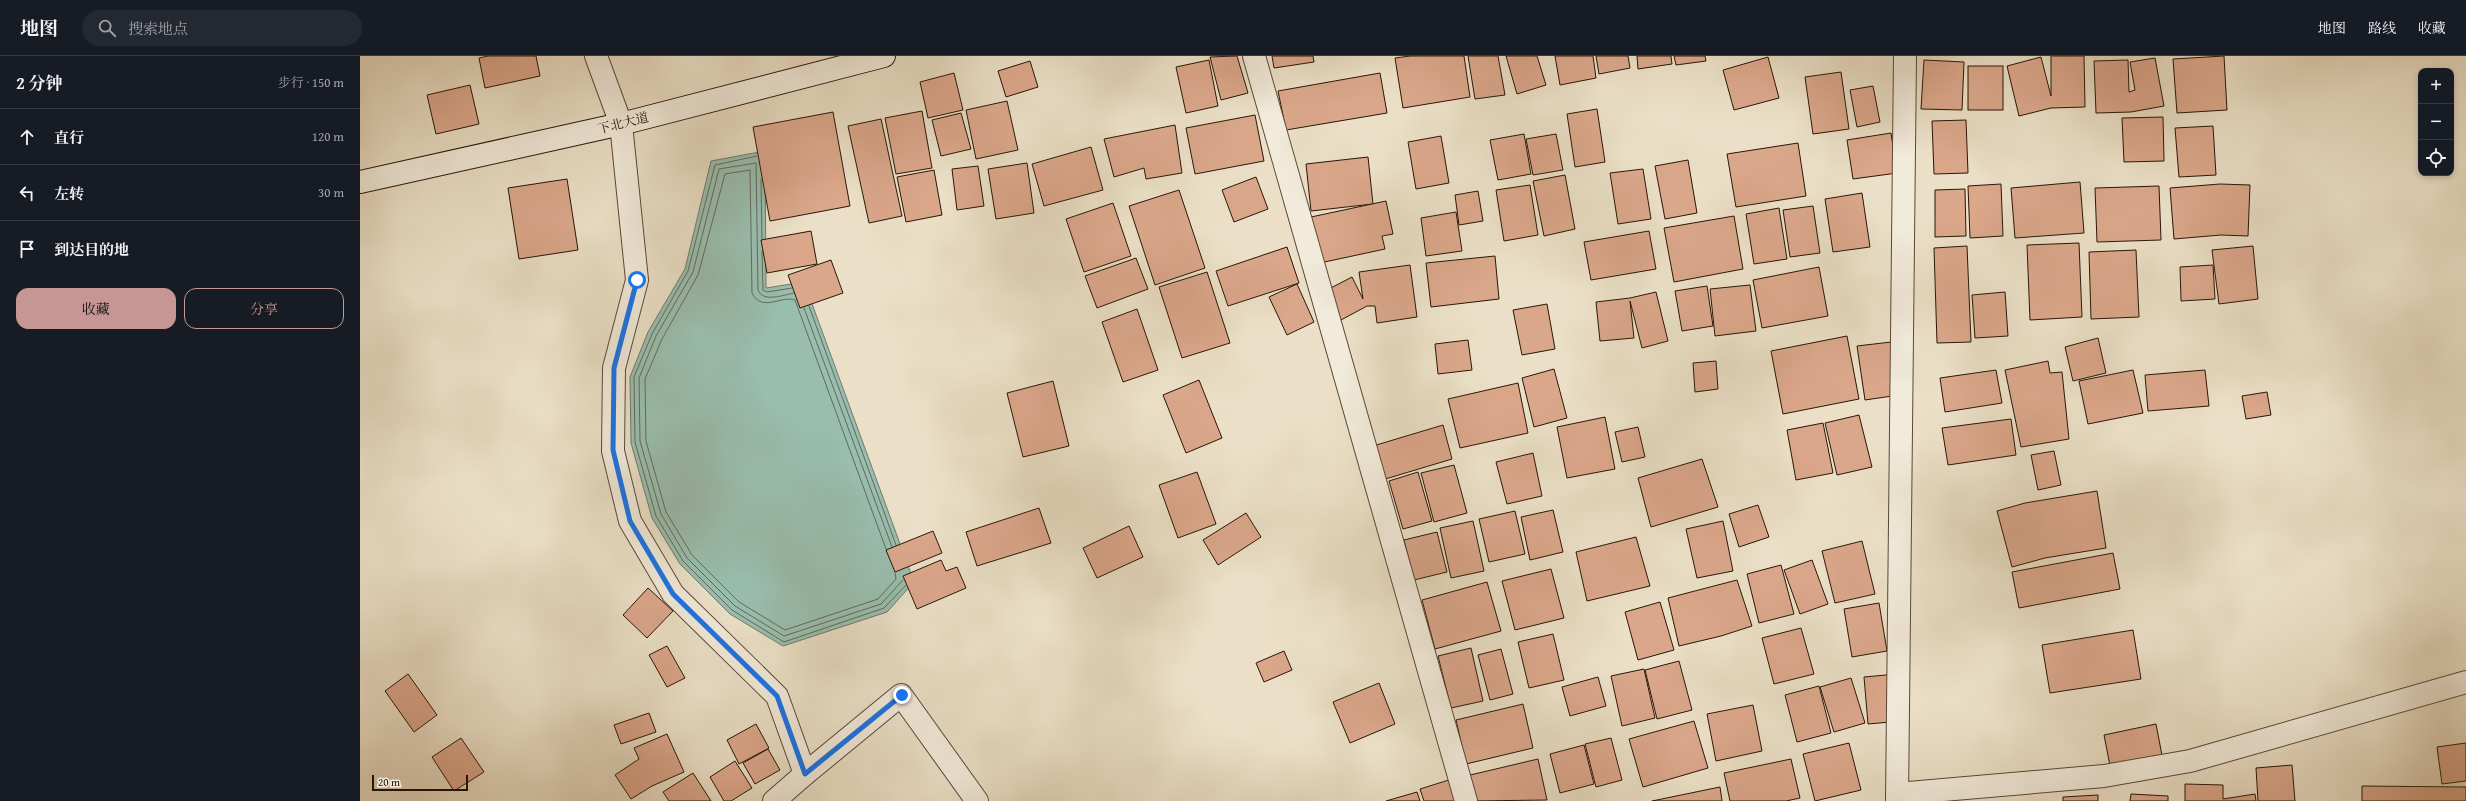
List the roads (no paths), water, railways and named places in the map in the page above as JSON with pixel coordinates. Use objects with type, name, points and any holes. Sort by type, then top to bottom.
[{"type":"street","points":[[596,56],[620,124],[637,280],[614,368],[613,450],[630,521],[673,594],[777,696],[805,774]]},
{"type":"street","name":"下北大道","points":[[360,182],[620,124],[884,56]]},
{"type":"street","points":[[1254,56],[1466,801]]},
{"type":"street","points":[[1905,56],[1897,797],[2104,776],[2190,761],[2466,682]]},
{"type":"street","points":[[774,801],[902,695],[977,801]]},
{"type":"water","points":[[765,151],[766,288],[804,282],[914,582],[887,612],[783,646],[730,614],[680,564],[652,518],[631,443],[630,377],[648,332],[685,269],[711,161]]}]
